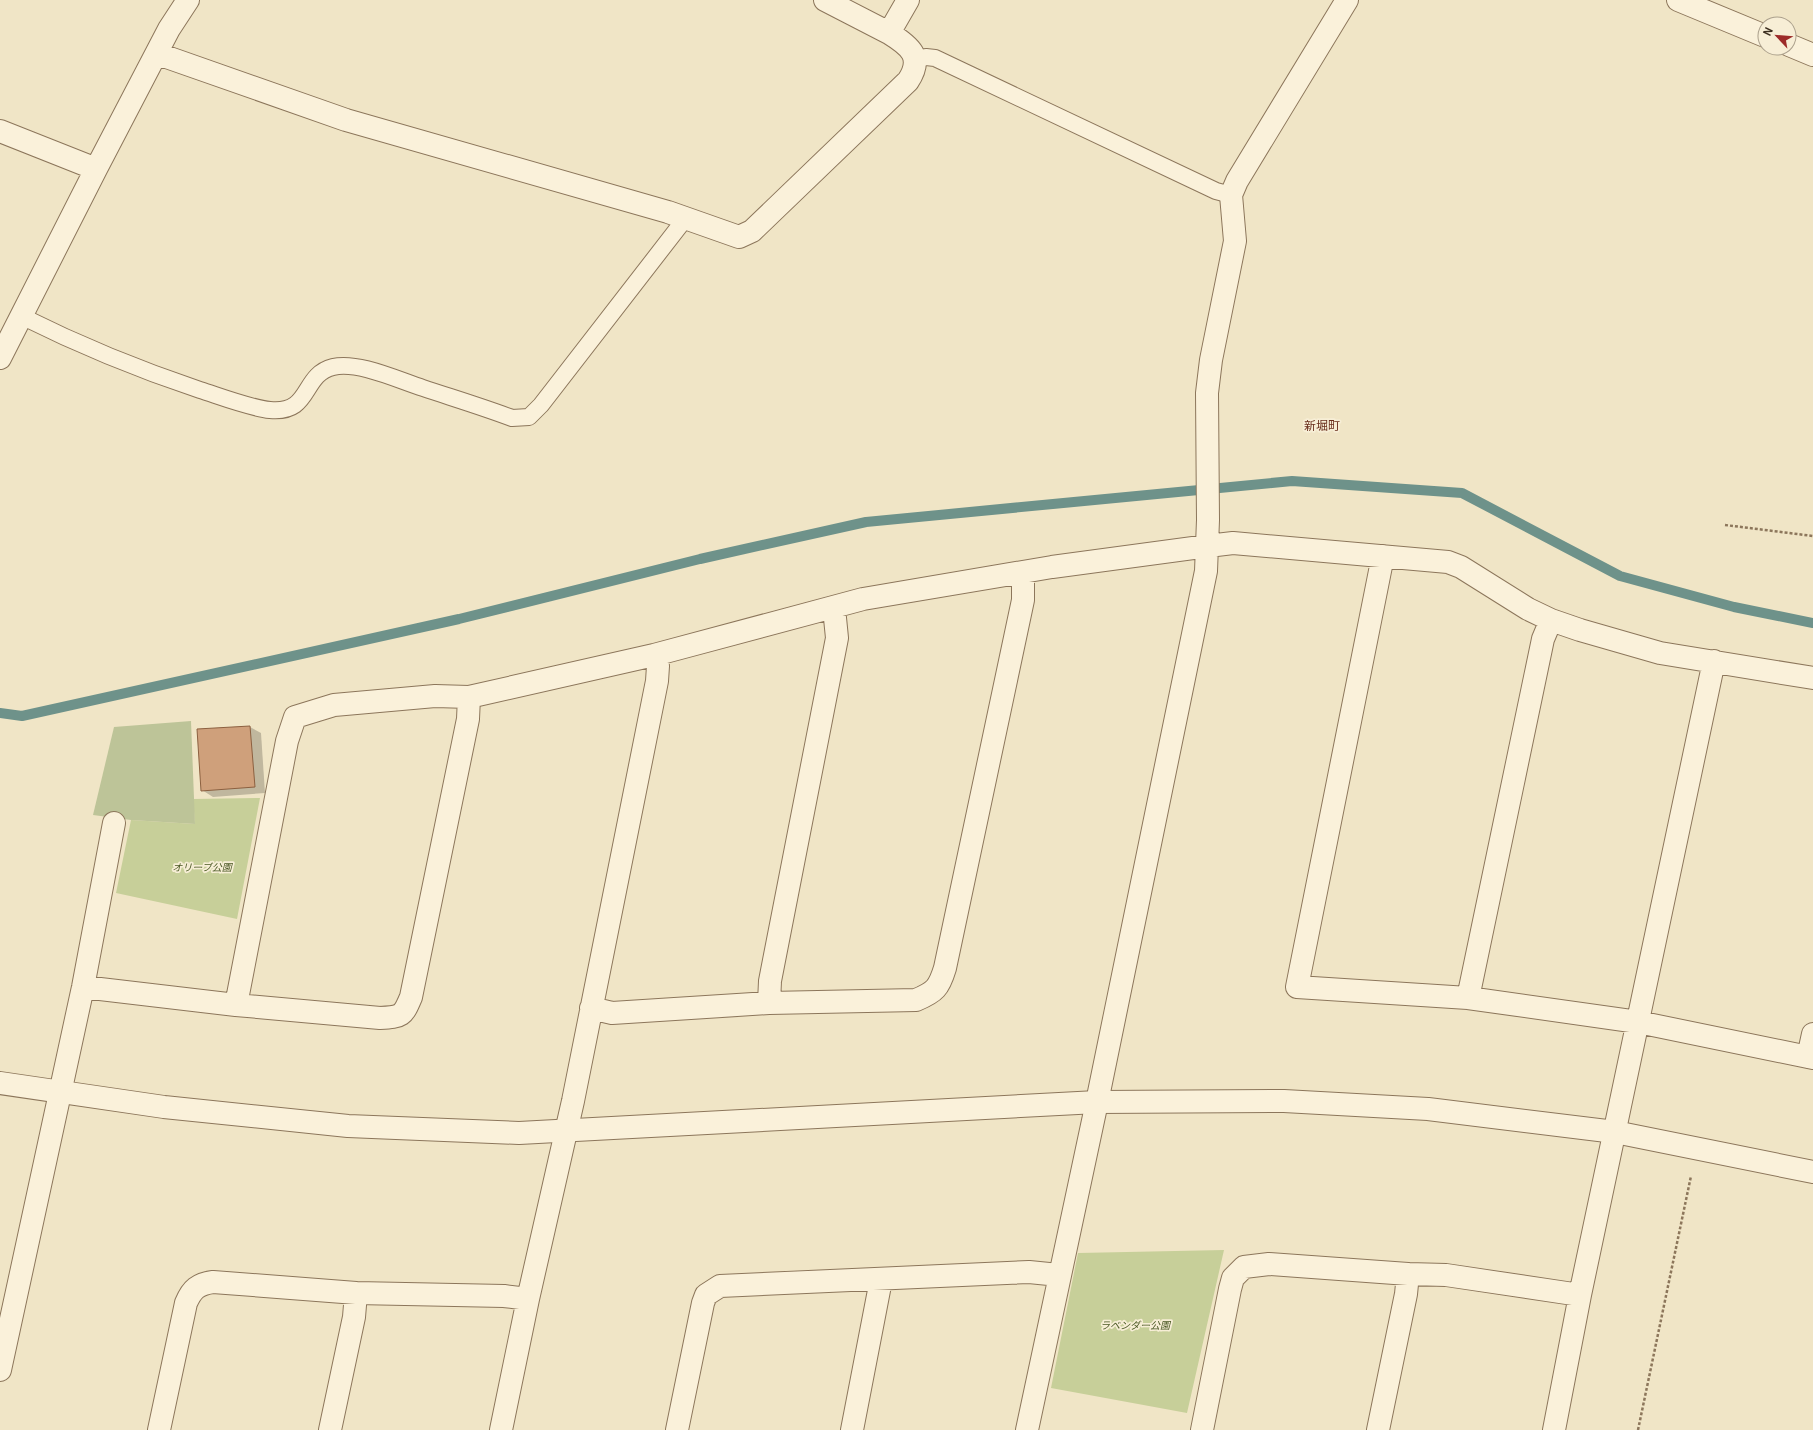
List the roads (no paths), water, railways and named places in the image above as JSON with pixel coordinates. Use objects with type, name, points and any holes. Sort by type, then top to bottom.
[{"type":"street","points":[[0,358],[96,169],[158,54],[169,29],[188,0]]},
{"type":"street","points":[[158,54],[346,120],[668,212],[738,237],[752,231],[908,81],[915,71],[915,60],[904,43],[889,33],[825,0]]},
{"type":"street","points":[[889,33],[908,0]]},
{"type":"street","points":[[1027,1430],[1097,1102],[1206,571],[1208,546],[1207,393],[1211,360],[1236,241],[1231,195],[1236,181],[1347,0]]},
{"type":"street","points":[[1678,0],[1757,33]]},
{"type":"street","points":[[1797,48],[1813,55]]},
{"type":"street","points":[[0,131],[96,169]]},
{"type":"street","points":[[236,1005],[287,741],[295,717],[334,705],[435,696],[469,697],[654,655],[863,599],[1023,572],[1233,543],[1448,562],[1551,620],[1660,653],[1813,678]]},
{"type":"street","points":[[1383,556],[1297,987],[1468,998],[1638,1022],[1810,1058],[1813,1034]]},
{"type":"street","points":[[591,1008],[612,1013],[769,1003],[916,1000],[932,993],[941,982],[1023,600],[1023,572]]},
{"type":"street","points":[[769,1003],[770,981],[837,638],[834,608]]},
{"type":"street","points":[[1468,998],[1543,639],[1551,620]]},
{"type":"street","points":[[501,1430],[528,1299],[566,1131],[657,681],[658,666],[654,655]]},
{"type":"street","points":[[1554,1430],[1580,1295],[1616,1132],[1714,661]]},
{"type":"street","points":[[83,987],[236,1005],[380,1018],[397,1018],[405,1011],[410,997],[468,719],[469,697]]},
{"type":"street","points":[[0,1370],[83,987],[114,823]]},
{"type":"street","points":[[0,1083],[60,1093],[164,1107],[348,1126],[519,1133],[1097,1102],[1284,1101],[1428,1109],[1616,1132],[1813,1172]]},
{"type":"street","points":[[1202,1430],[1230,1289],[1233,1278],[1244,1267],[1269,1264],[1408,1274],[1446,1275],[1580,1295]]},
{"type":"street","points":[[677,1430],[702,1303],[712,1290],[720,1286],[881,1280],[1028,1272],[1059,1275]]},
{"type":"street","points":[[1378,1430],[1406,1294],[1408,1274]]},
{"type":"street","points":[[852,1430],[881,1280]]},
{"type":"street","points":[[159,1430],[186,1303],[190,1293],[196,1287],[203,1284],[213,1282],[356,1293],[504,1296],[528,1299]]},
{"type":"street","points":[[330,1430],[354,1317],[356,1293]]},
{"type":"lane","points":[[915,60],[926,57],[935,58],[1216,191],[1231,195]]},
{"type":"lane","points":[[21,316],[78,345],[146,372],[225,398],[270,410],[290,409],[301,400],[313,380],[321,371],[343,365],[370,370],[512,418],[529,417],[541,406],[685,219]]},
{"type":"waterway","points":[[0,713],[22,716],[459,619],[700,559],[866,522],[1292,481],[1462,493],[1620,576],[1734,607],[1813,623]]},
{"type":"district","name":"新堀町","points":[[1322,426]]},
{"type":"park label","name":"オリーブ公園","points":[[202,867]]},
{"type":"park label","name":"ラベンダー公園","points":[[1135,1325]]}]
